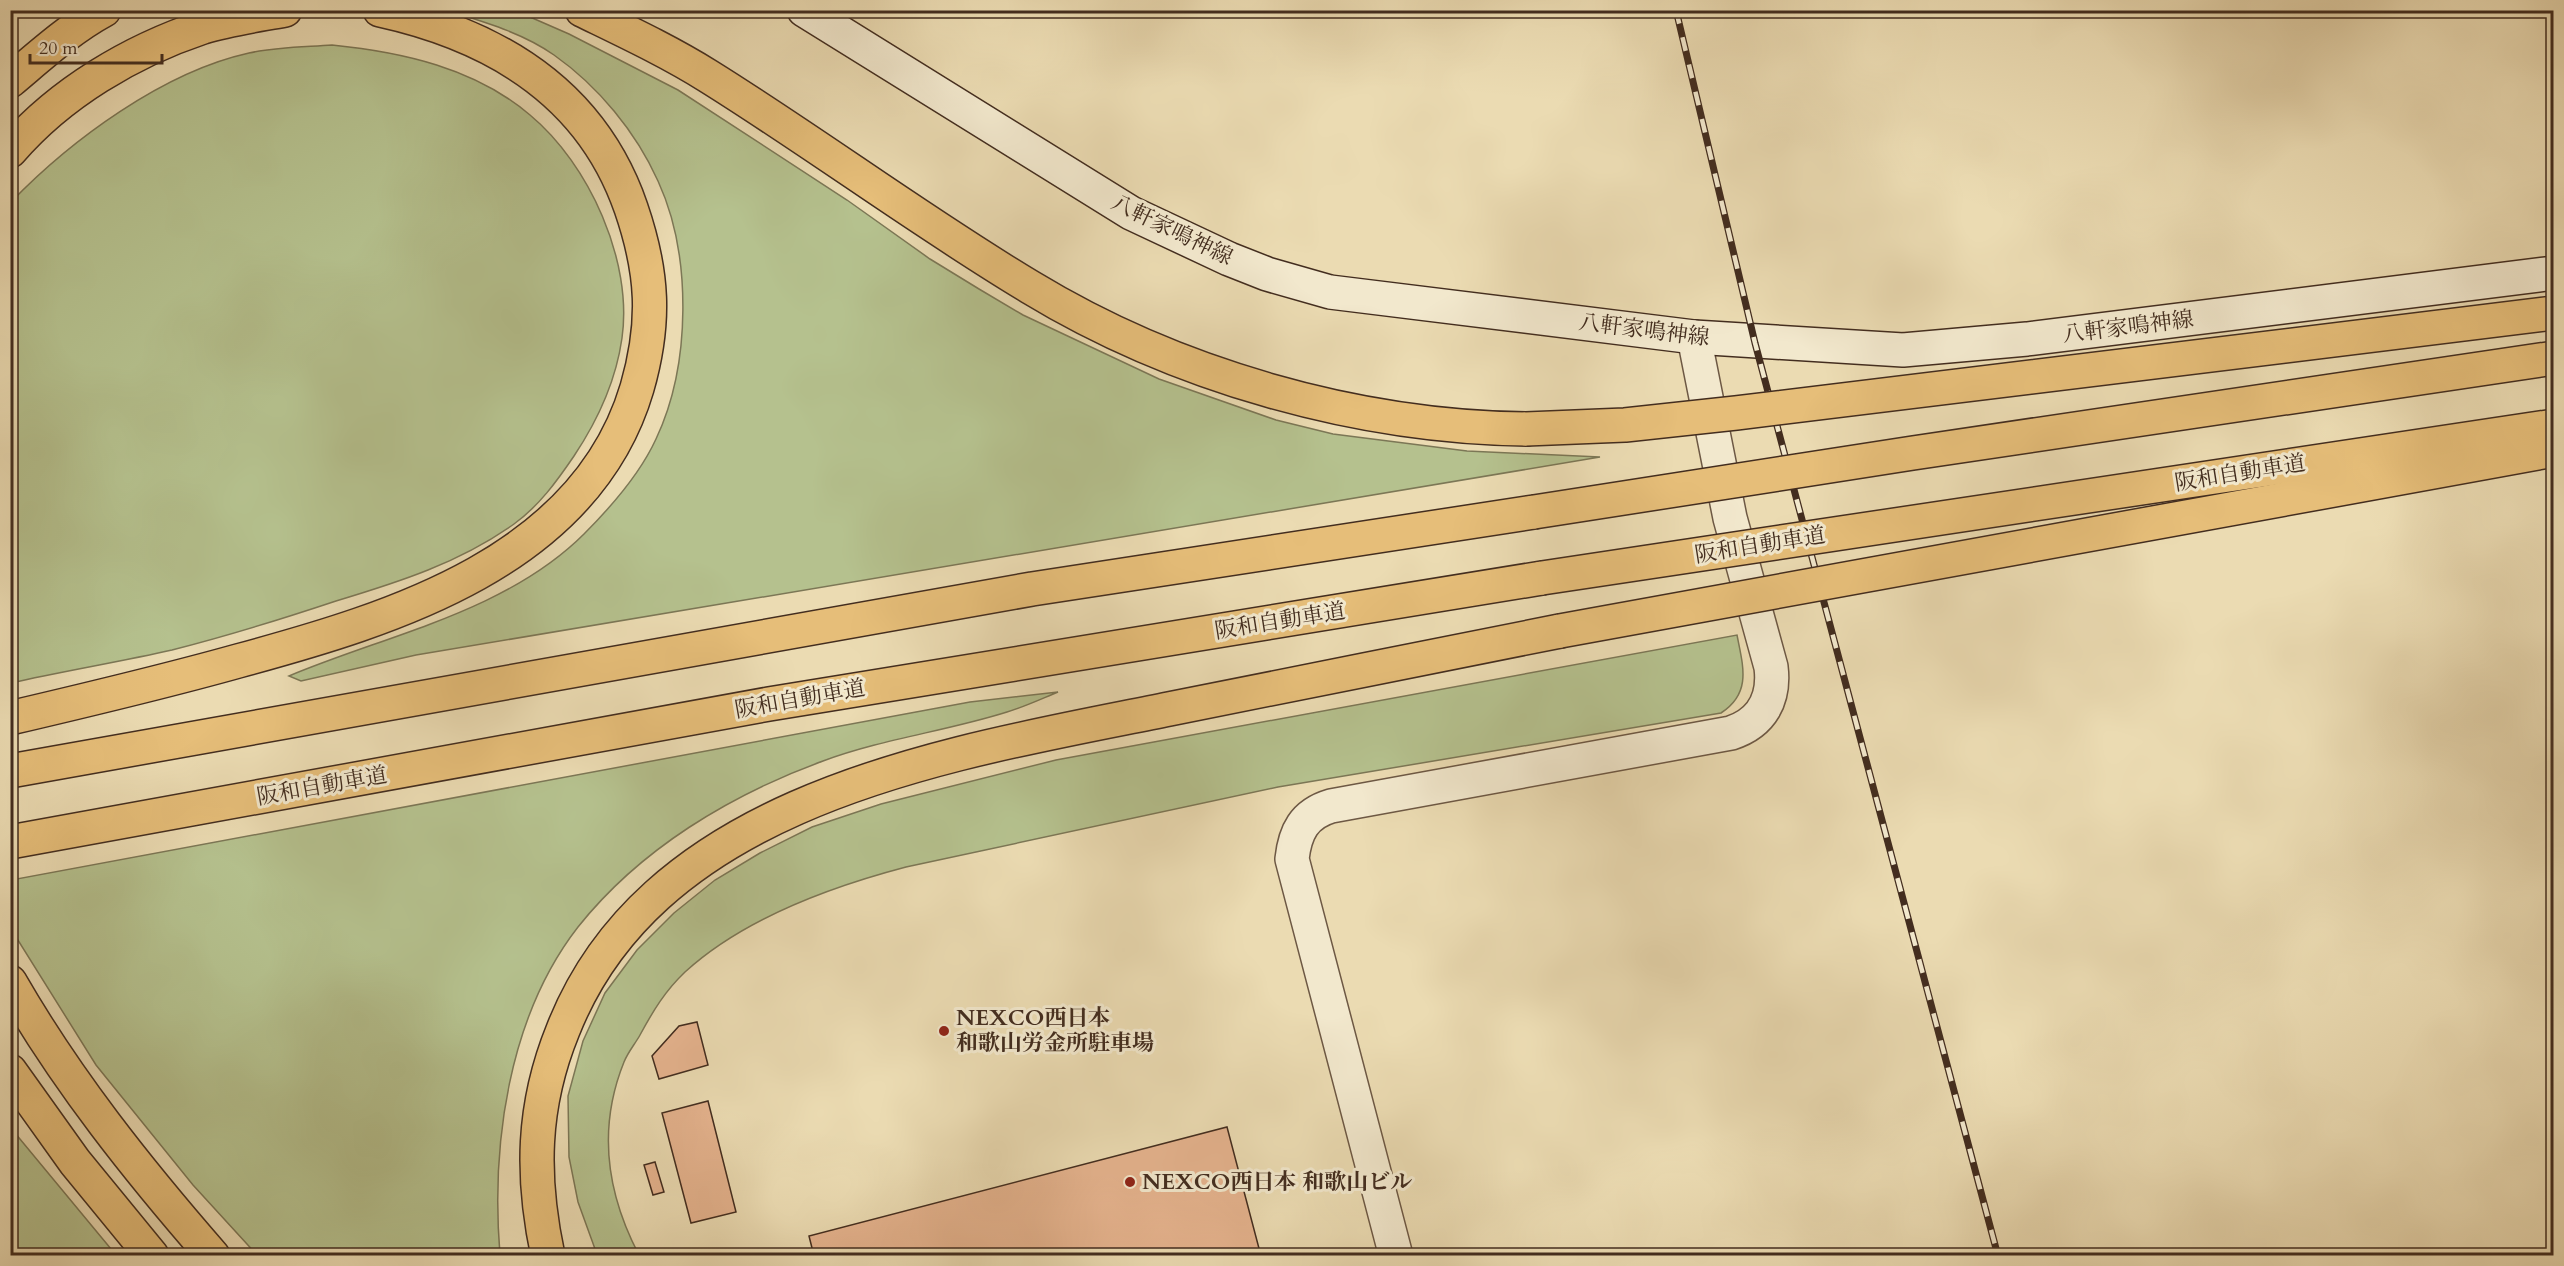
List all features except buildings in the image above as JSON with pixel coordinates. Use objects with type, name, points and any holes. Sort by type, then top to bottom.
[{"type":"highway","points":[[10,81],[55,44],[104,10]]},
{"type":"highway","points":[[10,151],[45,117],[120,62],[205,27],[285,10]]},
{"type":"highway","points":[[15,717],[156,683],[298,645],[369,622],[458,585],[525,543],[566,508],[612,446],[631,408],[644,363],[651,324],[643,251],[620,178],[582,118],[529,71],[501,52],[463,34],[380,10]]},
{"type":"highway","points":[[582,10],[671,54],[709,76],[893,200],[1032,289],[1154,349],[1322,406],[1433,424],[1526,429],[1625,425],[2553,313]]},
{"type":"highway","points":[[23,768],[1032,589],[1936,449],[2553,358]]},
{"type":"highway","name":"阪和自動車道","points":[[10,842],[769,704],[1542,578],[2553,426]]},
{"type":"highway","points":[[548,1256],[536,1175],[538,1121],[544,1085],[556,1047],[588,976],[613,942],[649,903],[682,874],[744,833],[799,808],[889,773],[1062,730],[1560,631],[2553,450]]},
{"type":"highway","points":[[10,982],[62,1065],[105,1126],[213,1256]]},
{"type":"highway","points":[[10,1071],[75,1162],[152,1256]]},
{"type":"highway","points":[[538,1121],[550,1205],[565,1256]]},
{"type":"main road","name":"八軒家鳴神線","points":[[804,10],[1122,208],[1202,248],[1267,274],[1330,292],[1694,337],[1903,350],[2027,339],[2553,273]]},
{"type":"main road","points":[[1396,1256],[1292,859],[1297,831],[1317,810],[1331,806],[1731,733],[1746,728],[1761,716],[1772,691],[1771,667],[1730,518],[1694,337]]},
{"type":"green space","points":[[514,10],[569,34],[678,90],[847,200],[930,259],[979,289],[1023,315],[1159,379],[1276,420],[1333,434],[1467,451],[1600,457],[416,655],[301,681],[289,676],[444,619],[519,583],[553,561],[584,534],[624,490],[642,465],[668,410],[681,344],[682,276],[669,210],[658,181],[639,145],[614,111],[570,67],[529,40],[449,11]]},
{"type":"green space","points":[[332,45],[411,58],[462,74],[486,85],[530,115],[551,135],[571,160],[602,216],[621,278],[624,308],[622,338],[611,385],[598,414],[583,442],[547,493],[514,524],[472,550],[428,570],[383,586],[213,639],[172,650],[11,683],[11,202],[61,155],[120,111],[184,76],[217,62],[249,53],[280,48]]},
{"type":"green space","points":[[1737,635],[1743,668],[1741,688],[1731,705],[1721,713],[1278,787],[906,867],[848,884],[761,920],[708,953],[671,986],[626,1058],[610,1112],[609,1161],[619,1209],[639,1255],[599,1255],[595,1249],[578,1202],[569,1157],[568,1096],[583,1041],[605,993],[637,950],[674,913],[715,880],[760,853],[812,827],[881,804],[1056,760]]},
{"type":"green space","points":[[1058,692],[1007,712],[845,753],[754,790],[721,808],[658,849],[603,899],[578,927],[554,962],[535,1001],[520,1042],[509,1084],[502,1127],[498,1213],[500,1255],[257,1255],[193,1185],[96,1065],[11,929],[11,880],[970,702]]},
{"type":"green space","points":[[10,1127],[116,1255],[11,1255]]},
{"type":"railway","points":[[1676,10],[1755,343],[1998,1256]]},
{"type":"place","name":"NEXCO西日本 和歌山労金所駐車場","points":[[944,1031]]},
{"type":"place","name":"NEXCO西日本 和歌山ビル","points":[[1130,1182]]}]
